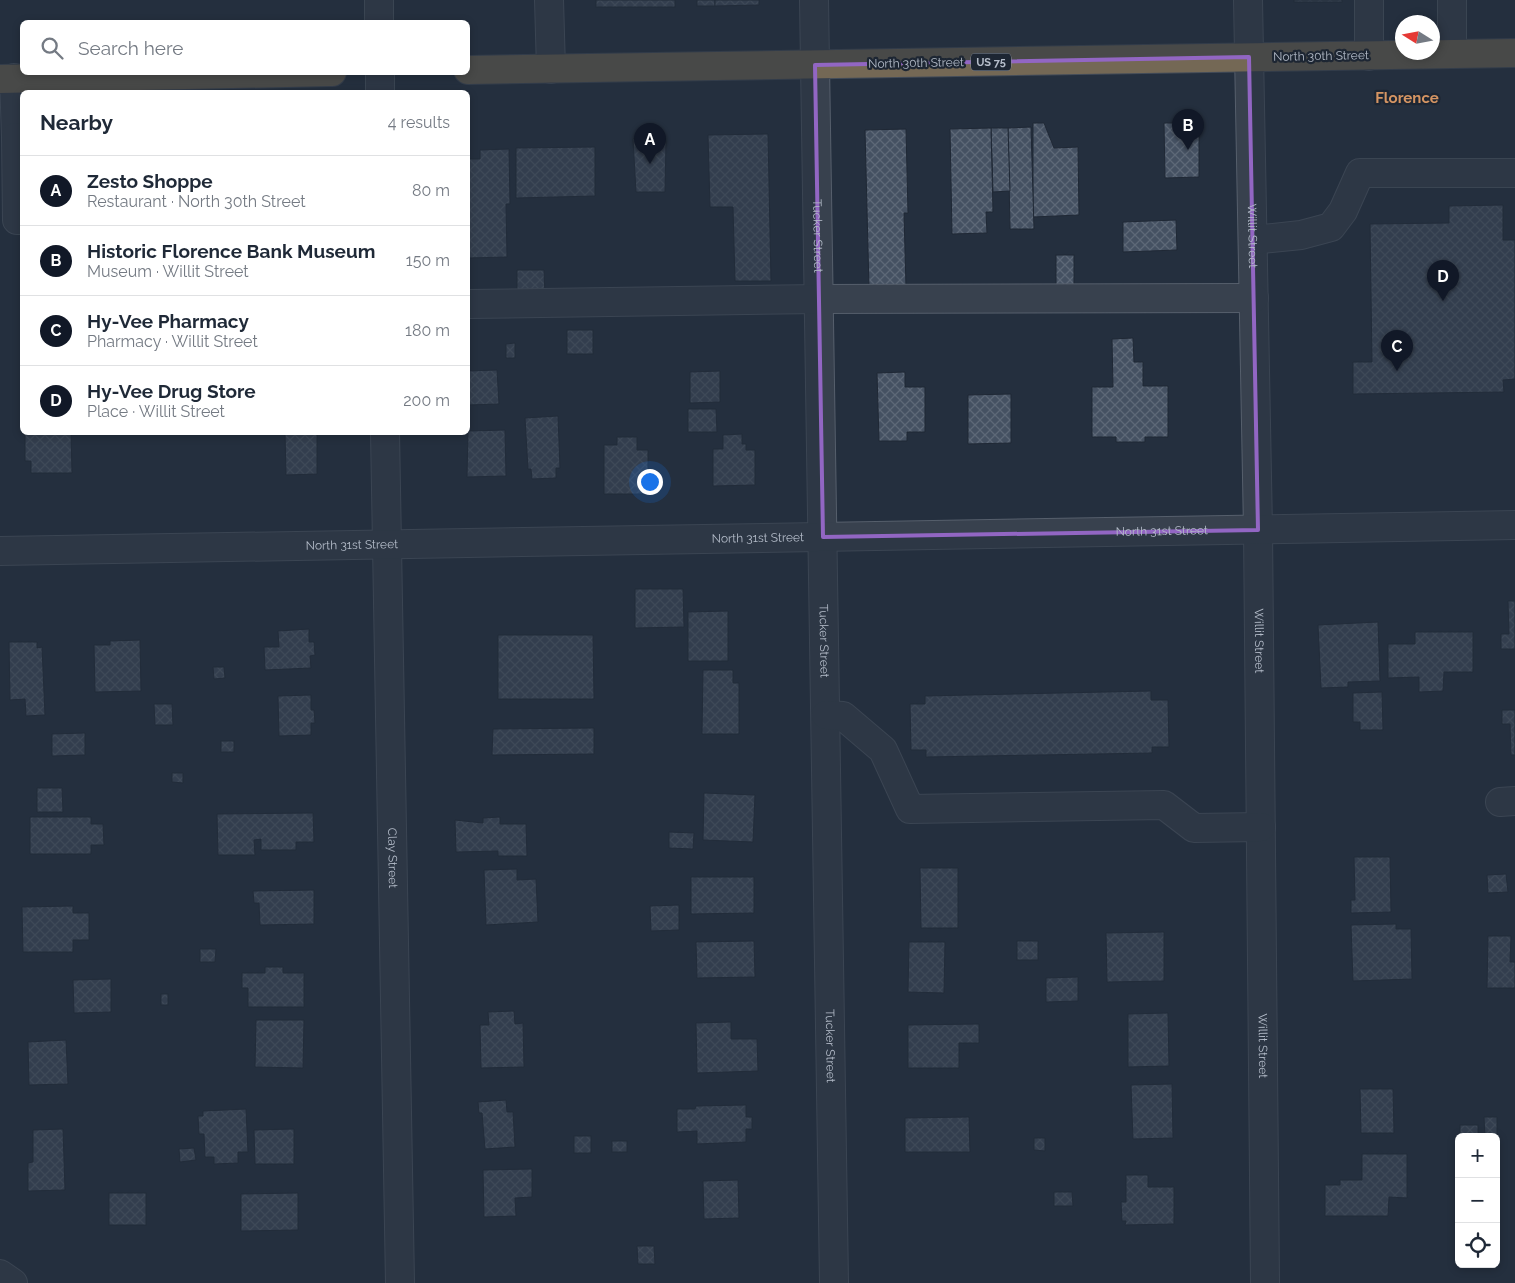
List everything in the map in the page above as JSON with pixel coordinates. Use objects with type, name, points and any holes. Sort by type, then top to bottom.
[{"type":"highway","name":"North 30th Street","points":[[470,70],[1515,54]]},
{"type":"highway","points":[[7,78],[120,84],[279,75]]},
{"type":"street","points":[[378,0],[379,20]]},
{"type":"street","points":[[549,0],[550,69]]},
{"type":"street","name":"Tucker Street","points":[[814,0],[834,1283]]},
{"type":"street","name":"Willit Street","points":[[1248,0],[1258,530],[1265,1283]]},
{"type":"street","points":[[1369,0],[1369,56]]},
{"type":"street","points":[[1452,0],[1452,54]]},
{"type":"street","points":[[380,75],[380,90]]},
{"type":"street","points":[[7,78],[19,137],[13,178],[17,220],[20,220]]},
{"type":"street","points":[[1253,240],[1301,235],[1331,227],[1343,211],[1360,173],[1515,172]]},
{"type":"street","points":[[470,304],[819,299],[1254,298]]},
{"type":"street","name":"Clay Street","points":[[386,435],[400,1283]]},
{"type":"street","name":"North 31st Street","points":[[0,550],[1515,525]]},
{"type":"street","points":[[826,715],[843,716],[883,750],[910,809],[1164,805],[1194,828],[1260,827]]},
{"type":"street","points":[[0,1274],[13,1283]]},
{"type":"highlighted area","points":[[1249,57],[1258,530],[823,537],[815,65]]},
{"type":"building","points":[[596,0],[675,0],[675,7],[596,7]]},
{"type":"building","points":[[697,0],[715,0],[715,6],[697,6]]},
{"type":"building","points":[[715,0],[759,0],[759,5],[715,6]]},
{"type":"building","points":[[1294,0],[1342,0],[1342,2],[1294,2]]},
{"type":"building","points":[[1033,123],[1044,123],[1054,148],[1078,147],[1079,215],[1033,217]]},
{"type":"building","points":[[1164,123],[1199,123],[1199,177],[1165,178]]},
{"type":"building","points":[[1031,127],[1034,229],[1010,229],[1008,128]]},
{"type":"building","points":[[991,128],[1008,128],[1010,191],[993,192]]},
{"type":"building","points":[[991,128],[993,212],[986,212],[987,233],[952,234],[950,129]]},
{"type":"building","points":[[906,129],[908,213],[904,213],[906,287],[869,288],[865,130]]},
{"type":"building","points":[[661,134],[666,141],[665,192],[636,192],[633,139],[638,135]]},
{"type":"building","points":[[768,134],[771,281],[735,281],[733,207],[710,207],[708,135]]},
{"type":"building","points":[[595,147],[595,196],[516,198],[516,148]]},
{"type":"building","points":[[509,149],[510,204],[506,204],[507,257],[470,258],[470,159],[480,159],[480,150]]},
{"type":"building","points":[[1503,205],[1503,240],[1515,240],[1515,379],[1503,380],[1504,392],[1353,394],[1353,362],[1372,362],[1370,224],[1449,223],[1449,206]]},
{"type":"building","points":[[1176,220],[1177,250],[1123,252],[1123,222]]},
{"type":"building","points":[[1056,255],[1074,255],[1074,287],[1056,287]]},
{"type":"building","points":[[517,270],[544,270],[545,296],[517,297]]},
{"type":"building","points":[[567,330],[593,330],[593,354],[567,354]]},
{"type":"building","points":[[1133,338],[1134,362],[1143,362],[1143,386],[1168,386],[1168,437],[1145,437],[1145,442],[1116,442],[1116,437],[1092,437],[1092,387],[1113,387],[1112,339]]},
{"type":"building","points":[[515,343],[515,358],[506,358],[506,344]]},
{"type":"building","points":[[497,370],[499,404],[470,405],[470,371]]},
{"type":"building","points":[[720,371],[720,402],[690,403],[690,372]]},
{"type":"building","points":[[905,372],[905,387],[925,387],[925,432],[907,432],[907,441],[879,441],[877,373]]},
{"type":"building","points":[[1011,394],[1011,443],[968,444],[968,395]]},
{"type":"building","points":[[688,409],[716,409],[717,432],[688,432]]},
{"type":"building","points":[[558,416],[560,468],[556,468],[556,478],[532,479],[531,469],[528,469],[525,418]]},
{"type":"building","points":[[505,430],[506,476],[467,477],[468,435],[470,435],[470,431]]},
{"type":"building","points":[[742,434],[742,444],[746,444],[746,450],[755,450],[755,485],[713,486],[713,449],[723,449],[723,435]]},
{"type":"building","points":[[25,435],[71,435],[72,473],[31,473],[31,461],[25,461]]},
{"type":"building","points":[[285,435],[317,435],[317,474],[286,475]]},
{"type":"building","points":[[617,437],[637,437],[637,450],[648,450],[648,494],[604,494],[604,445],[617,445]]},
{"type":"building","points":[[635,589],[683,589],[684,627],[635,628]]},
{"type":"building","points":[[1508,601],[1515,601],[1515,649],[1501,649],[1501,634],[1509,634]]},
{"type":"building","points":[[728,611],[728,661],[688,661],[688,612]]},
{"type":"building","points":[[1378,622],[1380,681],[1348,682],[1348,687],[1321,688],[1318,625]]},
{"type":"building","points":[[309,629],[309,642],[314,642],[315,655],[310,656],[311,668],[265,670],[264,647],[279,647],[278,631]]},
{"type":"building","points":[[1415,632],[1473,632],[1473,672],[1444,672],[1443,691],[1419,692],[1419,677],[1388,678],[1388,644],[1415,644]]},
{"type":"building","points":[[498,635],[593,635],[594,699],[498,699]]},
{"type":"building","points":[[140,640],[141,691],[95,692],[94,645],[110,645],[110,641]]},
{"type":"building","points":[[9,642],[37,642],[37,648],[42,647],[45,715],[26,716],[25,699],[10,700]]},
{"type":"building","points":[[213,667],[224,667],[225,678],[214,679]]},
{"type":"building","points":[[703,670],[733,670],[733,683],[739,683],[739,734],[702,734]]},
{"type":"building","points":[[1151,691],[1151,700],[1168,700],[1169,747],[1152,747],[1152,753],[926,757],[926,750],[911,750],[910,704],[925,704],[925,696]]},
{"type":"building","points":[[1382,692],[1383,730],[1360,730],[1360,722],[1353,722],[1353,693]]},
{"type":"building","points":[[311,695],[311,710],[314,710],[315,723],[311,723],[311,735],[279,736],[278,696]]},
{"type":"building","points":[[154,704],[172,704],[173,725],[155,725]]},
{"type":"building","points":[[1502,710],[1515,710],[1515,755],[1511,755],[1510,724],[1502,724]]},
{"type":"building","points":[[594,728],[594,754],[492,755],[493,729]]},
{"type":"building","points":[[85,733],[85,755],[52,756],[52,734]]},
{"type":"building","points":[[221,741],[234,741],[234,752],[221,752]]},
{"type":"building","points":[[172,773],[183,773],[183,783],[172,782]]},
{"type":"building","points":[[37,788],[62,788],[63,812],[37,812]]},
{"type":"building","points":[[704,793],[755,795],[753,842],[703,840]]},
{"type":"building","points":[[313,813],[314,842],[296,842],[296,850],[261,850],[261,839],[254,840],[255,855],[218,855],[217,814]]},
{"type":"building","points":[[30,817],[91,817],[91,824],[103,824],[104,845],[91,845],[91,854],[30,854]]},
{"type":"building","points":[[500,817],[500,824],[526,824],[527,856],[498,856],[498,851],[456,852],[455,820],[483,823],[483,818]]},
{"type":"building","points":[[669,832],[694,833],[693,849],[669,848]]},
{"type":"building","points":[[1354,857],[1390,857],[1391,912],[1351,913],[1351,900],[1355,900]]},
{"type":"building","points":[[920,868],[958,868],[958,928],[921,928]]},
{"type":"building","points":[[517,869],[517,880],[536,879],[538,922],[486,925],[484,870]]},
{"type":"building","points":[[1506,874],[1508,892],[1488,893],[1487,875]]},
{"type":"building","points":[[691,877],[754,877],[754,913],[691,914]]},
{"type":"building","points":[[314,890],[314,924],[260,925],[259,903],[254,903],[253,891]]},
{"type":"building","points":[[679,905],[679,930],[651,931],[650,906]]},
{"type":"building","points":[[73,906],[73,913],[89,913],[89,940],[73,940],[73,952],[23,952],[22,907]]},
{"type":"building","points":[[1396,924],[1396,929],[1411,929],[1412,979],[1353,981],[1351,925]]},
{"type":"building","points":[[1164,932],[1164,981],[1107,982],[1106,933]]},
{"type":"building","points":[[1488,936],[1511,936],[1510,962],[1515,962],[1515,988],[1487,988]]},
{"type":"building","points":[[754,941],[755,977],[697,978],[696,942]]},
{"type":"building","points":[[1017,941],[1038,941],[1038,960],[1017,960]]},
{"type":"building","points":[[909,942],[945,942],[944,993],[908,992]]},
{"type":"building","points":[[200,949],[216,949],[215,962],[200,962]]},
{"type":"building","points":[[265,967],[283,967],[283,973],[304,973],[304,1007],[248,1007],[248,988],[242,988],[242,973],[265,973]]},
{"type":"building","points":[[1078,977],[1078,1001],[1046,1002],[1046,978]]},
{"type":"building","points":[[111,979],[111,1012],[74,1013],[73,980]]},
{"type":"building","points":[[161,994],[168,994],[168,1005],[161,1005]]},
{"type":"building","points":[[514,1011],[515,1024],[523,1023],[524,1067],[481,1068],[480,1025],[489,1025],[488,1012]]},
{"type":"building","points":[[1168,1013],[1169,1066],[1128,1067],[1128,1014]]},
{"type":"building","points":[[256,1020],[304,1020],[303,1068],[255,1067]]},
{"type":"building","points":[[731,1022],[731,1039],[757,1039],[758,1071],[697,1073],[696,1023]]},
{"type":"building","points":[[979,1024],[979,1043],[959,1043],[959,1068],[908,1068],[908,1025]]},
{"type":"building","points":[[66,1040],[68,1084],[29,1085],[28,1042]]},
{"type":"building","points":[[1172,1084],[1173,1138],[1133,1139],[1131,1085]]},
{"type":"building","points":[[1360,1089],[1393,1089],[1394,1133],[1361,1133]]},
{"type":"building","points":[[506,1100],[507,1112],[513,1112],[515,1147],[485,1149],[482,1113],[479,1113],[478,1102]]},
{"type":"building","points":[[746,1105],[746,1117],[752,1117],[752,1129],[746,1129],[746,1142],[697,1144],[697,1131],[677,1132],[677,1109],[695,1109],[696,1106]]},
{"type":"building","points":[[246,1109],[248,1152],[238,1152],[238,1163],[214,1164],[214,1157],[205,1157],[204,1134],[199,1134],[198,1116],[203,1116],[203,1111]]},
{"type":"building","points":[[969,1117],[970,1152],[905,1152],[905,1118]]},
{"type":"building","points":[[1484,1117],[1497,1117],[1497,1133],[1485,1133]]},
{"type":"building","points":[[1460,1125],[1478,1125],[1478,1133],[1460,1133]]},
{"type":"building","points":[[63,1129],[65,1190],[28,1191],[28,1163],[33,1162],[33,1130]]},
{"type":"building","points":[[294,1129],[294,1164],[255,1164],[254,1130]]},
{"type":"building","points":[[574,1136],[591,1136],[591,1153],[574,1153]]},
{"type":"building","points":[[1034,1138],[1045,1138],[1045,1151],[1034,1150]]},
{"type":"building","points":[[612,1141],[627,1141],[627,1152],[612,1152]]},
{"type":"building","points":[[194,1148],[196,1160],[180,1162],[179,1149]]},
{"type":"building","points":[[1362,1154],[1407,1154],[1407,1198],[1389,1197],[1388,1216],[1325,1216],[1325,1185],[1340,1185],[1340,1180],[1362,1180]]},
{"type":"building","points":[[532,1169],[532,1197],[515,1198],[516,1216],[484,1217],[483,1170]]},
{"type":"building","points":[[1126,1175],[1148,1175],[1148,1187],[1174,1187],[1174,1224],[1125,1225],[1126,1221],[1122,1221],[1121,1202],[1126,1202]]},
{"type":"building","points":[[738,1180],[739,1218],[704,1219],[703,1181]]},
{"type":"building","points":[[1054,1192],[1072,1192],[1073,1206],[1054,1206]]},
{"type":"building","points":[[109,1193],[146,1193],[146,1225],[109,1225]]},
{"type":"building","points":[[298,1193],[298,1230],[241,1231],[241,1194]]},
{"type":"building","points":[[637,1246],[654,1246],[655,1264],[638,1264]]},
{"type":"place","name":"Historic Florence Bank Museum","points":[[1188,150]]},
{"type":"place","name":"Zesto Shoppe","points":[[650,164]]},
{"type":"place","name":"Hy-Vee Drug Store","points":[[1443,301]]},
{"type":"place","name":"Hy-Vee Pharmacy","points":[[1397,371]]},
{"type":"district","name":"Florence","points":[[1407,98]]}]
